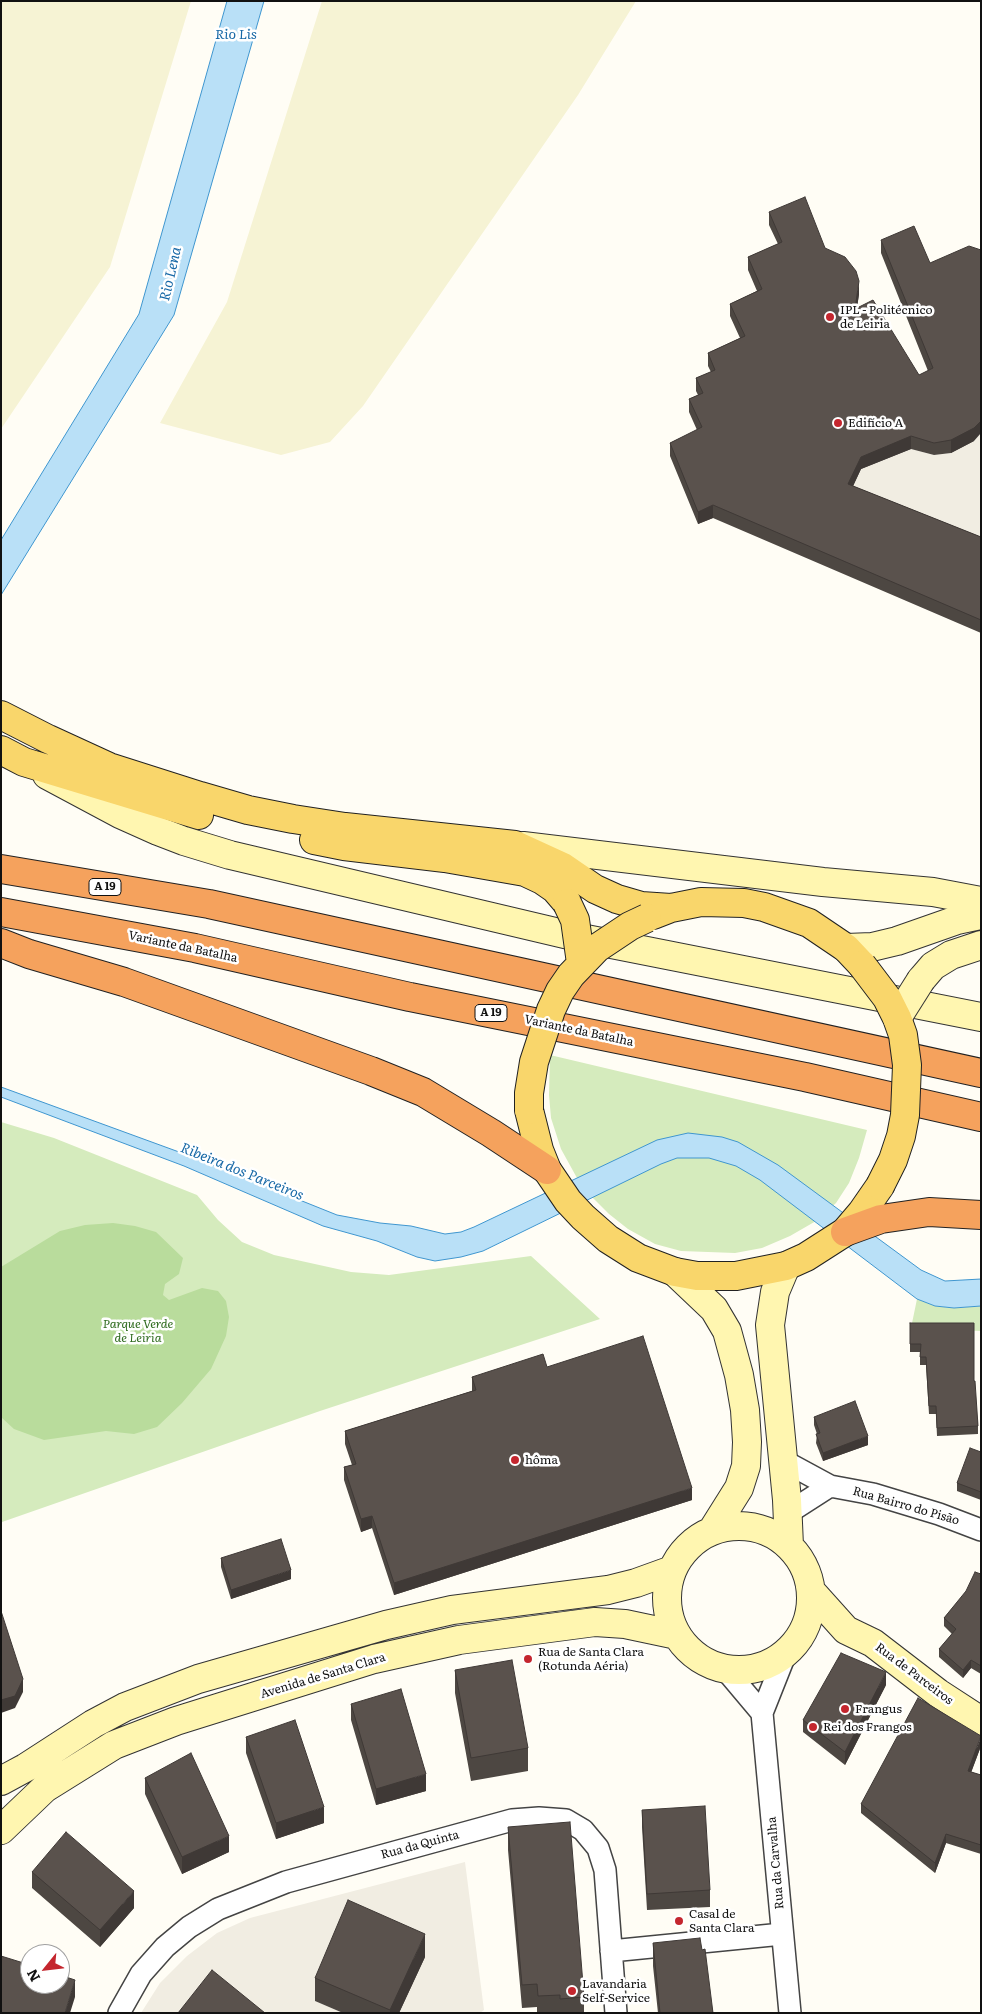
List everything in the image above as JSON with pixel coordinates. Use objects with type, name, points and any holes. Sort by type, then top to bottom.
[{"type":"highway","name":"A 19","points":[[1,869],[209,904],[981,1073]]},
{"type":"highway","name":"Variante da Batalha","points":[[1,912],[194,948],[410,997],[805,1077],[981,1117]]},
{"type":"highway","points":[[1,943],[29,954],[133,985],[371,1071],[414,1089],[491,1133],[547,1170]]},
{"type":"highway","points":[[844,1232],[880,1219],[929,1212],[981,1215]]},
{"type":"main road","points":[[1,715],[110,767],[248,810],[344,827],[515,845],[823,882],[933,892],[981,901]]},
{"type":"main road","points":[[13,756],[151,802],[240,826],[344,846],[445,858],[524,872],[542,880],[555,889],[567,903],[575,920],[581,964]]},
{"type":"main road","points":[[13,756],[120,814],[184,841],[230,855],[581,938],[981,1017]]},
{"type":"main road","points":[[515,845],[563,867],[595,889],[617,899],[659,913]]},
{"type":"main road","points":[[700,902],[744,903],[782,912],[810,923],[854,957],[882,992],[897,1018],[903,1035],[907,1066],[905,1115],[893,1160],[880,1186],[862,1212],[844,1232],[806,1257],[786,1266],[736,1276],[697,1276],[675,1272],[638,1258],[608,1239],[573,1206],[547,1170],[539,1150],[529,1110],[530,1079],[542,1031],[560,992],[596,948],[630,926],[659,913],[700,902]]},
{"type":"main road","points":[[854,957],[872,947],[898,941],[957,920],[981,915]]},
{"type":"main road","points":[[897,1018],[921,980],[933,966],[951,955],[981,945]]},
{"type":"main road","points":[[786,1266],[775,1292],[770,1325],[788,1513],[789,1546]]},
{"type":"main road","points":[[675,1272],[714,1309],[727,1331],[739,1375],[745,1410],[746,1466],[739,1488],[712,1531]]},
{"type":"main road","points":[[791,1648],[806,1626],[811,1608],[811,1591],[807,1574],[800,1559],[789,1546],[772,1534],[753,1527],[732,1526],[712,1531],[695,1541],[682,1554],[672,1570],[667,1590],[668,1610],[677,1635],[685,1646],[700,1660],[725,1669],[740,1671],[764,1667],[791,1648],[846,1630]]},
{"type":"main road","points":[[1,1781],[25,1768],[93,1724],[125,1707],[198,1679],[386,1624],[460,1609],[608,1590],[636,1583],[672,1570]]},
{"type":"main road","name":"Rua de Parceiros","points":[[811,1591],[846,1630],[873,1643],[938,1693],[981,1721]]},
{"type":"main road","name":"Avenida de Santa Clara","points":[[1,1830],[45,1788],[114,1745],[176,1721],[374,1659],[459,1640],[595,1622],[634,1625],[677,1635]]},
{"type":"street","name":"Rua Bairro do Pisão","points":[[782,1460],[830,1486],[873,1494],[939,1514],[981,1530]]},
{"type":"street","points":[[788,1513],[830,1486]]},
{"type":"street","name":"Rua da Carvalha","points":[[790,2013],[762,1713],[791,1648]]},
{"type":"street","points":[[725,1669],[762,1713]]},
{"type":"street","name":"Rua da Quinta","points":[[119,2013],[141,1974],[165,1948],[189,1927],[218,1909],[286,1882],[512,1820],[539,1818],[566,1820],[583,1830],[598,1848],[605,1870],[616,2013]]},
{"type":"street","points":[[611,1950],[782,1934]]},
{"type":"shaded area","points":[[1,1],[191,1],[110,267],[1,429]]},
{"type":"shaded area","points":[[322,1],[636,1],[578,95],[363,406],[330,442],[281,455],[160,423],[227,302]]},
{"type":"shaded area","points":[[981,433],[981,537],[851,489],[861,469],[911,449],[934,455],[951,453],[974,441]]},
{"type":"shaded area","points":[[465,1862],[484,2010],[480,2013],[399,2013],[424,1957],[315,2001],[343,2013],[141,2013],[160,1983],[187,1956],[217,1933],[250,1918]]},
{"type":"green space","points":[[550,1055],[867,1130],[849,1183],[836,1203],[816,1221],[790,1236],[762,1248],[735,1253],[681,1251],[655,1244],[628,1229],[590,1195],[577,1178],[561,1149],[551,1118],[549,1095]]},
{"type":"green space","name":"Parque Verde de Leiria","points":[[1,1122],[54,1138],[197,1195],[218,1220],[242,1242],[274,1255],[351,1272],[389,1275],[531,1256],[600,1319],[320,1411],[2,1522]]},
{"type":"green space","points":[[113,1223],[135,1226],[156,1232],[183,1258],[179,1274],[165,1284],[163,1295],[169,1300],[202,1288],[218,1291],[226,1301],[229,1317],[226,1336],[211,1369],[182,1403],[157,1427],[134,1434],[106,1431],[44,1440],[14,1429],[1,1417],[1,1267],[60,1231],[85,1225]]},
{"type":"green space","points":[[917,1299],[935,1306],[954,1308],[981,1306],[981,1331],[911,1328]]},
{"type":"water","name":"Rio Lis","points":[[227,1],[264,1],[174,315],[1,595],[1,540],[139,314]]},
{"type":"water","points":[[1,1087],[190,1156],[337,1215],[380,1223],[411,1226],[445,1234],[461,1232],[474,1227],[657,1140],[688,1133],[722,1137],[738,1142],[778,1165],[921,1270],[945,1281],[981,1279],[981,1306],[954,1308],[935,1306],[917,1299],[760,1180],[736,1166],[709,1158],[677,1158],[661,1164],[483,1251],[435,1261],[417,1257],[377,1241],[323,1226],[184,1166],[1,1097]]},
{"type":"building","name":"Edifício A","points":[[805,197],[825,248],[845,257],[856,271],[859,281],[855,309],[873,300],[919,375],[933,368],[881,240],[914,226],[930,263],[969,246],[981,250],[981,421],[974,428],[951,440],[934,443],[911,436],[861,457],[848,484],[981,537],[981,620],[713,505],[698,512],[670,443],[702,427],[689,399],[703,393],[696,378],[715,370],[708,353],[745,336],[730,304],[762,289],[748,257],[782,242],[769,212]]},
{"type":"building","points":[[910,1323],[974,1323],[974,1381],[978,1426],[937,1428],[936,1406],[929,1406],[926,1357],[920,1357],[921,1344],[910,1344]]},
{"type":"building","name":"hôma","points":[[643,1336],[692,1488],[394,1583],[372,1516],[361,1519],[344,1467],[356,1464],[345,1431],[476,1390],[472,1377],[543,1354],[547,1367]]},
{"type":"building","points":[[855,1401],[868,1436],[823,1453],[816,1434],[820,1433],[814,1417]]},
{"type":"building","points":[[970,1448],[981,1452],[981,1492],[957,1483]]},
{"type":"building","points":[[281,1539],[291,1570],[231,1590],[221,1558]]},
{"type":"building","points":[[975,1572],[981,1574],[981,1666],[971,1660],[963,1670],[939,1649],[956,1629],[944,1618],[966,1591]]},
{"type":"building","points":[[1,1611],[23,1679],[15,1696],[1,1700]]},
{"type":"building","name":"Frangus","points":[[841,1653],[886,1672],[845,1752],[803,1720]]},
{"type":"building","points":[[512,1660],[528,1748],[471,1758],[455,1670]]},
{"type":"building","points":[[401,1689],[426,1774],[376,1789],[351,1704]]},
{"type":"building","points":[[918,1698],[981,1736],[968,1771],[981,1775],[981,1845],[946,1834],[935,1863],[861,1804]]},
{"type":"building","points":[[295,1720],[324,1807],[276,1823],[246,1737]]},
{"type":"building","points":[[191,1753],[229,1836],[182,1857],[145,1778]]},
{"type":"building","points":[[705,1806],[710,1890],[647,1894],[642,1810]]},
{"type":"building","points":[[570,1822],[584,1997],[560,1999],[560,1995],[538,1996],[537,1984],[522,1985],[508,1827]]},
{"type":"building","points":[[66,1832],[134,1891],[100,1930],[32,1872]]},
{"type":"building","points":[[348,1900],[425,1934],[390,2010],[315,1978]]},
{"type":"building","points":[[700,1938],[702,1950],[705,1949],[713,2013],[660,2013],[653,1943]]},
{"type":"building","points":[[1,1956],[20,1962],[20,1994],[70,1994],[70,1978],[75,1980],[65,2013],[1,2012]]},
{"type":"building","points":[[212,1970],[265,2013],[178,2013]]},
{"type":"place","name":"IPL - Politécnico de Leiria","points":[[830,317]]},
{"type":"place","name":"Edifício A","points":[[838,423]]},
{"type":"place","name":"hôma","points":[[515,1460]]},
{"type":"place","name":"Rua de Santa Clara (Rotunda Aéria)","points":[[528,1659]]},
{"type":"place","name":"Frangus","points":[[845,1709]]},
{"type":"place","name":"Rei dos Frangos","points":[[813,1727]]},
{"type":"place","name":"Casal de Santa Clara","points":[[679,1921]]},
{"type":"place","name":"Lavandaria Self-Service","points":[[572,1991]]},
{"type":"water label","name":"Rio Lena","points":[[171,274]]},
{"type":"water label","name":"Ribeira dos Parceiros","points":[[242,1172]]}]
